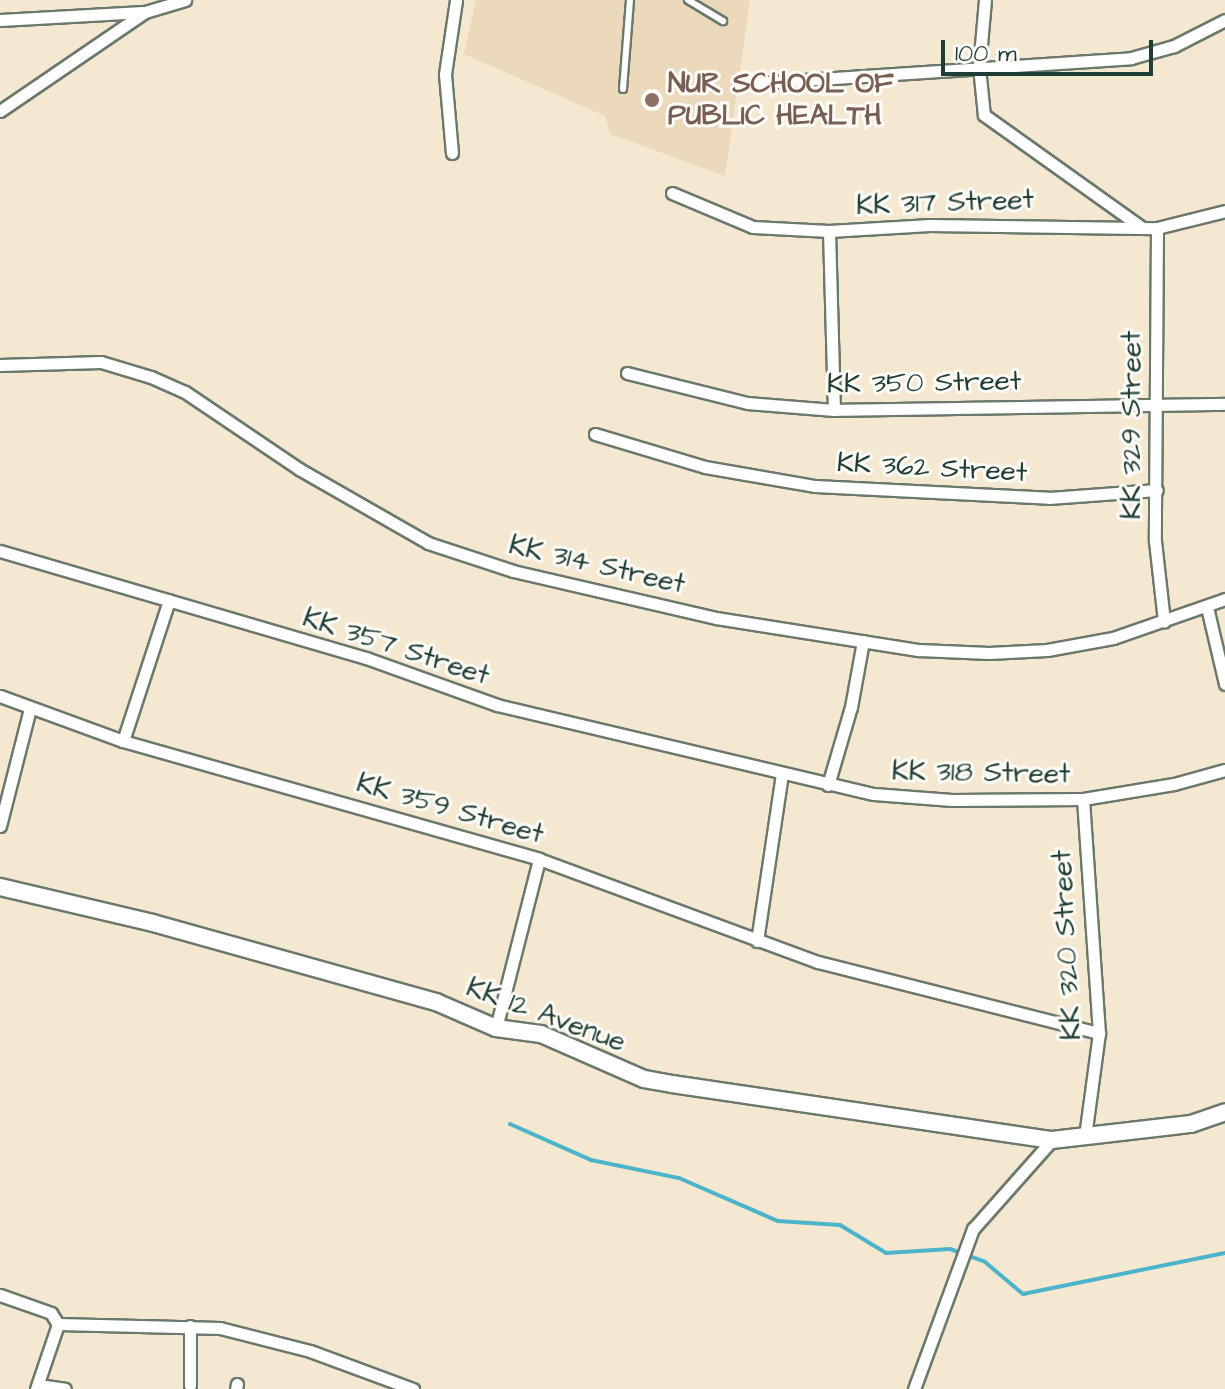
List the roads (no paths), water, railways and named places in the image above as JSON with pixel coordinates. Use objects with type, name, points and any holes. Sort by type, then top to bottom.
[{"type":"main road","name":"KK 12 Avenue","points":[[0,887],[436,1002],[496,1028],[541,1034],[644,1079],[1052,1140],[1191,1124],[1225,1112]]},
{"type":"street","points":[[0,20],[145,12],[185,0]]},
{"type":"street","points":[[452,153],[445,74],[456,0]]},
{"type":"street","points":[[985,0],[979,67],[980,106],[991,123],[1053,161],[1141,228]]},
{"type":"street","points":[[0,111],[145,12]]},
{"type":"street","points":[[759,83],[919,76],[979,67],[1068,66],[1131,58],[1174,46],[1225,20]]},
{"type":"street","name":"KK 317 Street","points":[[672,193],[753,227],[829,231],[959,225],[1157,228],[1225,211]]},
{"type":"street","name":"KK 329 Street","points":[[1157,228],[1155,541],[1164,621]]},
{"type":"street","points":[[829,231],[834,410]]},
{"type":"street","name":"KK 314 Street","points":[[0,365],[101,362],[151,377],[185,392],[356,504],[428,543],[470,558],[716,618],[863,641],[975,653],[1047,650],[1113,638],[1225,599]]},
{"type":"street","name":"KK 350 Street","points":[[627,373],[747,403],[834,410],[1019,405],[1155,408],[1225,404]]},
{"type":"street","name":"KK 362 Street","points":[[595,434],[705,467],[815,486],[1049,498],[1157,490]]},
{"type":"street","name":"KK 357 Street","points":[[0,551],[366,658],[497,705],[782,774]]},
{"type":"street","points":[[123,741],[169,600]]},
{"type":"street","points":[[1207,607],[1225,684]]},
{"type":"street","points":[[828,785],[851,707],[863,641]]},
{"type":"street","name":"KK 359 Street","points":[[0,696],[123,741],[539,859],[757,941],[894,983],[1099,1033]]},
{"type":"street","points":[[0,826],[30,708]]},
{"type":"street","name":"KK 318 Street","points":[[782,774],[828,785],[952,800],[1083,799],[1174,784],[1225,770]]},
{"type":"street","points":[[757,941],[782,774]]},
{"type":"street","name":"KK 320 Street","points":[[1083,799],[1099,1033],[1085,1136]]},
{"type":"street","points":[[496,1028],[539,859]]},
{"type":"street","points":[[914,1389],[973,1229],[1052,1140]]},
{"type":"street","points":[[0,1295],[51,1313],[58,1324]]},
{"type":"street","points":[[58,1324],[220,1328],[310,1351],[413,1389]]},
{"type":"street","points":[[58,1324],[37,1387],[65,1389]]},
{"type":"street","points":[[190,1326],[190,1385]]},
{"type":"lane","points":[[623,89],[630,0]]},
{"type":"lane","points":[[688,0],[723,21]]},
{"type":"waterway","points":[[510,1124],[591,1160],[679,1178],[778,1221],[840,1225],[886,1253],[950,1249],[985,1262],[1023,1294],[1225,1253]]},
{"type":"place","name":"NUR SCHOOL OF PUBLIC HEALTH","points":[[652,100]]}]
